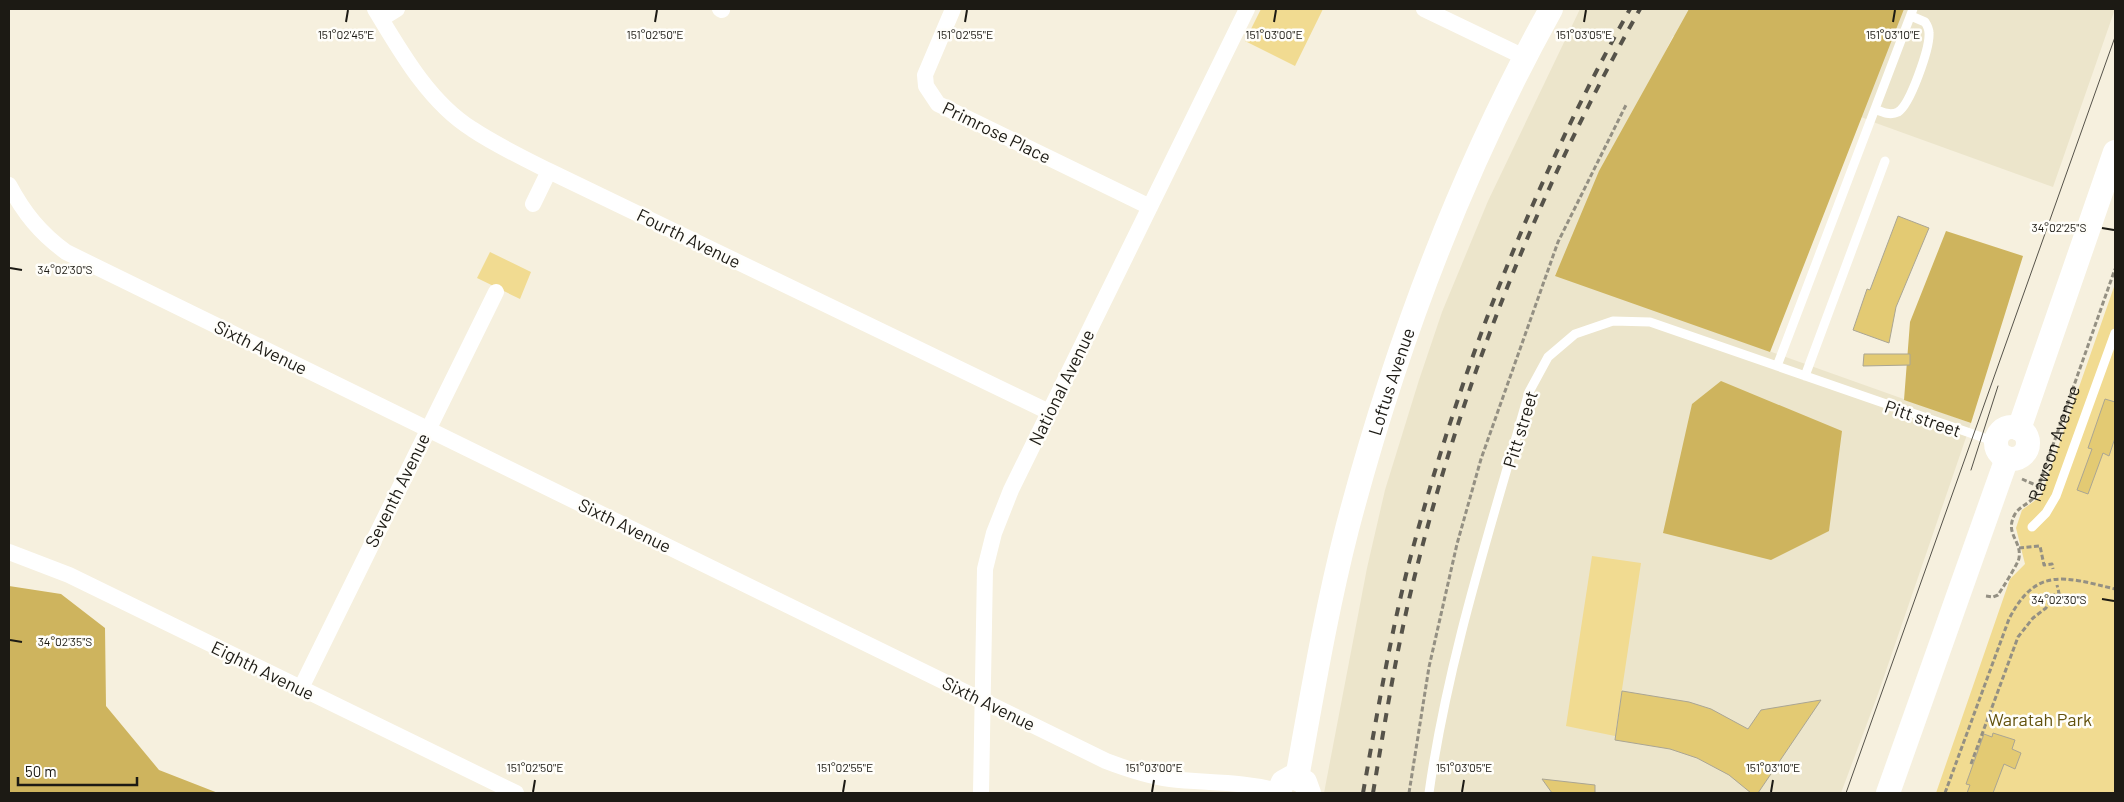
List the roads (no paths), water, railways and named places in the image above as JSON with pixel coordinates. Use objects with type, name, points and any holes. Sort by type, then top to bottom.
[{"type":"street","points":[[378,14],[397,9]]},
{"type":"street","name":"Primrose Place","points":[[953,9],[925,75],[926,86],[938,104],[1150,207]]},
{"type":"street","name":"National Avenue","points":[[981,793],[985,569],[994,533],[1049,412],[1247,9]]},
{"type":"street","points":[[1424,9],[1524,57]]},
{"type":"street","name":"Loftus Avenue","points":[[1291,789],[1347,530],[1384,402],[1456,208],[1524,57],[1551,9]]},
{"type":"street","name":"Fourth Avenue","points":[[378,14],[420,80],[470,129],[549,171],[1049,412]]},
{"type":"street","name":"Rawson Avenue","points":[[1888,793],[2001,450],[2019,457],[2027,447],[2026,435],[2019,429],[2114,159]]},
{"type":"street","points":[[533,204],[549,171]]},
{"type":"street","name":"Sixth Avenue","points":[[9,185],[31,221],[46,237],[66,252],[1106,761],[1137,772],[1169,778],[1291,789]]},
{"type":"street","name":"Seventh Avenue","points":[[301,688],[427,428],[496,292]]},
{"type":"street","name":"Eighth Avenue","points":[[9,552],[69,575],[513,793]]},
{"type":"lane","points":[[1777,366],[1875,109],[1912,12],[1925,22],[1929,30],[1928,45],[1906,105],[1896,113],[1888,114],[1875,109]]},
{"type":"lane","points":[[1805,376],[1885,161]]},
{"type":"lane","name":"Pitt street","points":[[1428,793],[1436,739],[1490,528],[1529,392],[1548,357],[1575,334],[1613,321],[1650,322],[1805,376],[2001,450]]},
{"type":"lane","points":[[2032,527],[2046,513],[2056,496],[2115,333]]},
{"type":"tram line","points":[[1846,793],[2115,37]]},
{"type":"tram line","points":[[1971,470],[1998,386]]},
{"type":"railway","points":[[1363,793],[1396,617],[1430,487],[1452,416],[1476,346],[1531,208],[1595,74],[1630,9]]},
{"type":"railway","points":[[1373,793],[1404,620],[1438,491],[1460,419],[1484,349],[1540,210],[1604,75],[1640,9]]},
{"type":"park label","name":"Waratah Park","points":[[2040,719]]}]
